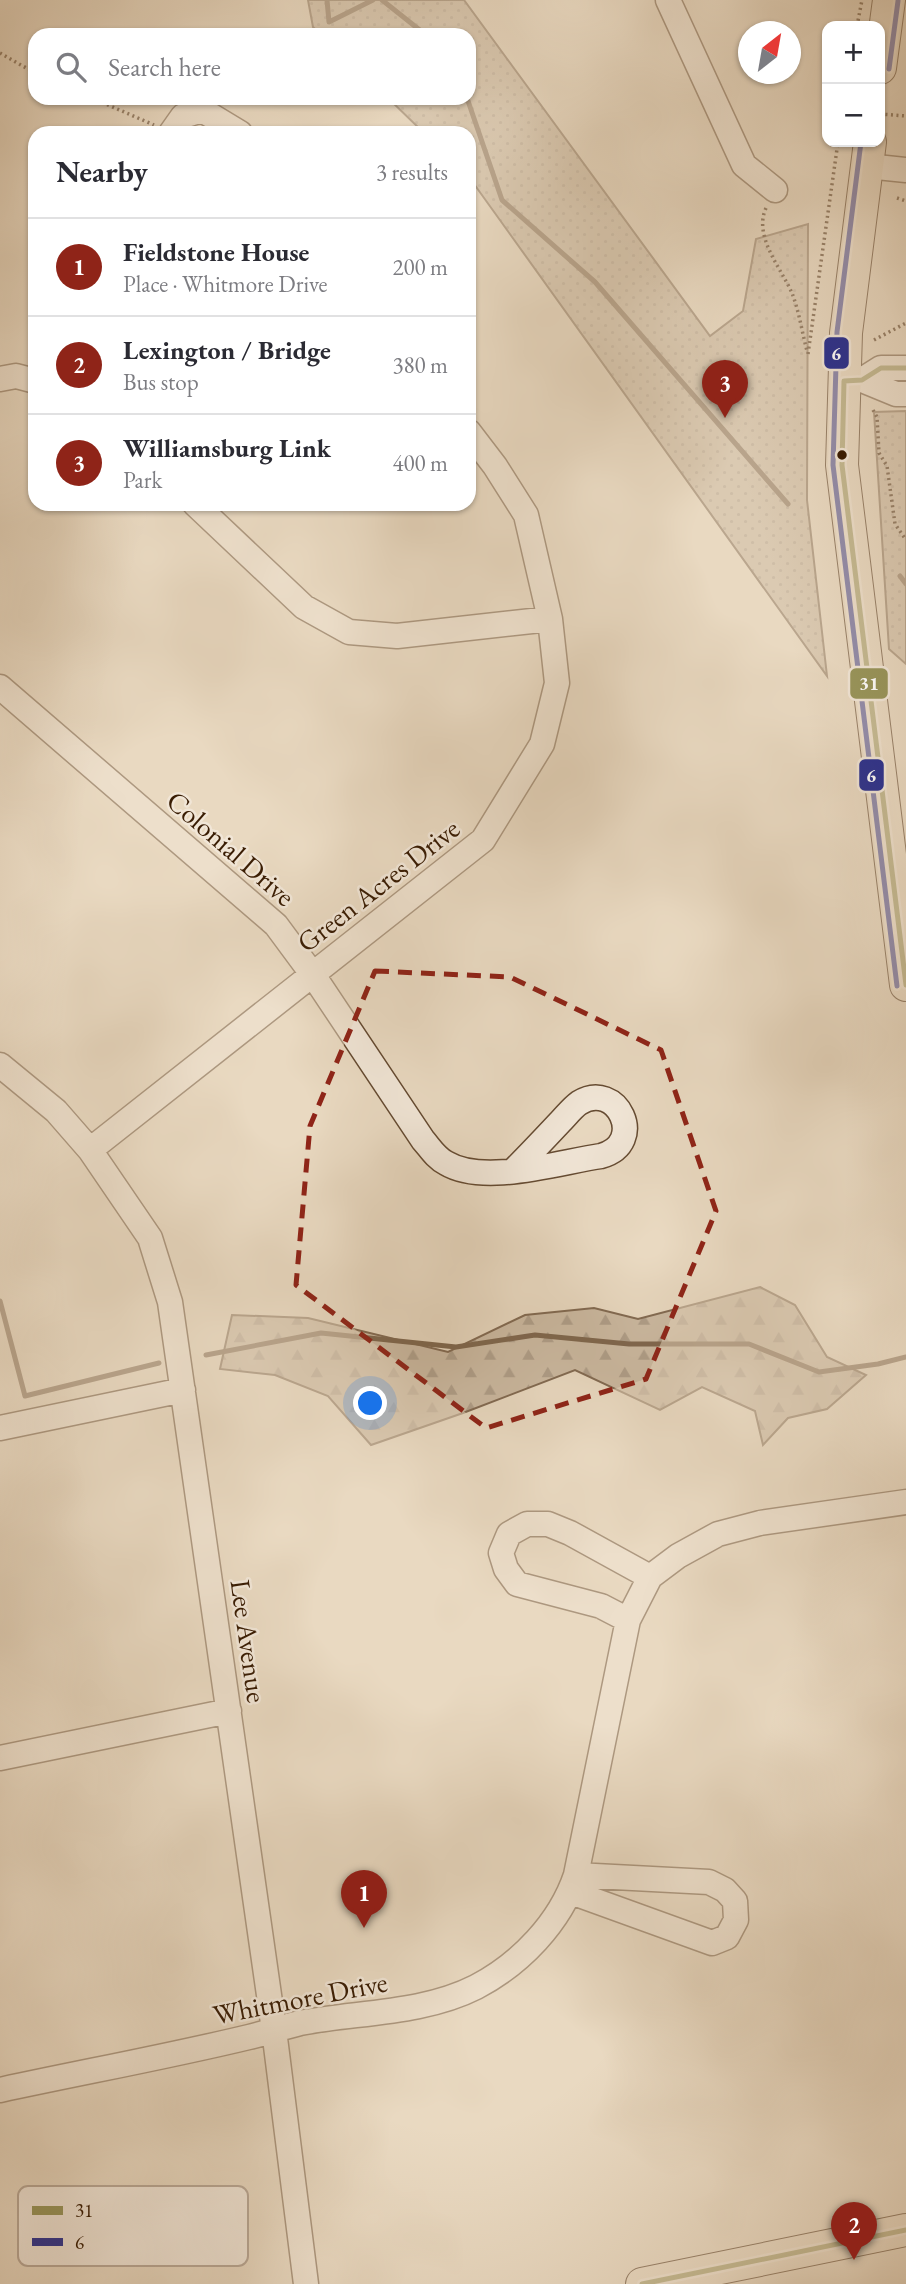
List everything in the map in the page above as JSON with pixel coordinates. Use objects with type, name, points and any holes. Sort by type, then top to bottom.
[{"type":"main road","points":[[885,30],[889,0]]},
{"type":"main road","points":[[868,154],[848,304],[853,380],[842,465],[906,985]]},
{"type":"main road","points":[[642,2284],[906,2230]]},
{"type":"street","points":[[668,0],[744,165],[775,190]]},
{"type":"street","points":[[176,126],[183,116],[202,110],[228,126]]},
{"type":"street","points":[[868,154],[906,170]]},
{"type":"street","points":[[853,380],[881,368],[906,368]]},
{"type":"street","points":[[0,379],[16,376],[28,379]]},
{"type":"street","points":[[853,380],[896,394],[906,394]]},
{"type":"street","name":"Green Acres Drive","points":[[90,1150],[483,840],[542,744],[556,683],[550,619],[526,515],[476,441]]},
{"type":"street","points":[[202,511],[304,607],[349,632],[397,636],[550,619]]},
{"type":"street","name":"Colonial Drive","points":[[0,687],[276,925],[313,975],[433,1153],[444,1163],[472,1172],[514,1170]]},
{"type":"street","name":"Lee Avenue","points":[[0,1065],[56,1111],[90,1150],[150,1238],[170,1302],[274,2030],[306,2284]]},
{"type":"street","points":[[0,1428],[183,1390]]},
{"type":"street","name":"Whitmore Drive","points":[[0,2090],[251,2037],[299,2023],[428,2004],[475,1987],[508,1966],[540,1937],[573,1883],[628,1620],[650,1577],[678,1556],[718,1534],[760,1523],[906,1502]]},
{"type":"street","points":[[628,1620],[601,1606],[517,1584],[506,1569],[501,1553],[509,1534],[527,1524],[548,1524],[570,1532],[650,1577]]},
{"type":"street","points":[[0,1758],[229,1711]]},
{"type":"street","points":[[709,1882],[725,1889],[735,1901],[736,1920],[727,1937],[712,1943],[573,1883],[709,1882]]},
{"type":"path","points":[[858,21],[862,0]]},
{"type":"path","points":[[0,53],[28,69]]},
{"type":"path","points":[[108,105],[155,126]]},
{"type":"path","points":[[885,114],[906,116]]},
{"type":"path","points":[[775,190],[763,216],[764,235],[793,295],[808,354],[837,147]]},
{"type":"path","points":[[897,198],[906,201]]},
{"type":"path","points":[[874,340],[906,323]]},
{"type":"path","points":[[873,410],[877,417],[879,453],[887,467],[895,524],[906,540]]},
{"type":"highlighted area","points":[[375,971],[510,977],[661,1050],[716,1211],[646,1379],[486,1428],[296,1285],[310,1126]]},
{"type":"green space","points":[[308,0],[464,0],[710,336],[743,311],[756,239],[808,224],[807,500],[827,676],[476,187],[476,126],[417,126],[395,105],[476,105],[476,28],[313,27]]},
{"type":"green space","points":[[906,411],[906,664],[889,649],[874,412]]},
{"type":"green space","points":[[760,1287],[795,1305],[827,1357],[866,1375],[827,1409],[788,1418],[763,1445],[755,1411],[702,1387],[660,1410],[575,1370],[371,1445],[328,1396],[275,1375],[220,1369],[232,1315],[308,1318],[448,1352],[525,1315],[594,1308],[638,1319]]},
{"type":"waterway","points":[[327,0],[329,22],[373,0]]},
{"type":"waterway","points":[[382,0],[417,28]]},
{"type":"waterway","points":[[469,105],[502,200],[595,282],[788,504]]},
{"type":"waterway","points":[[900,576],[906,584]]},
{"type":"waterway","points":[[0,1301],[25,1396],[159,1363]]},
{"type":"waterway","points":[[206,1355],[321,1333],[456,1347],[535,1335],[629,1344],[749,1344],[819,1372],[878,1364],[906,1357]]},
{"type":"transit line","name":"6","points":[[889,69],[898,1]]},
{"type":"transit line","name":"6","points":[[860,147],[837,332],[833,465],[897,986]]},
{"type":"transit line","name":"31","points":[[844,381],[862,380],[881,368],[906,368]]},
{"type":"transit line","name":"31","points":[[844,381],[842,465],[906,985]]},
{"type":"transit line","name":"31","points":[[642,2284],[906,2230]]},
{"type":"place","name":"Williamsburg Link","points":[[725,418]]},
{"type":"place","name":"Fieldstone House","points":[[364,1928]]},
{"type":"place","name":"Lexington / Bridge","points":[[854,2260]]}]
